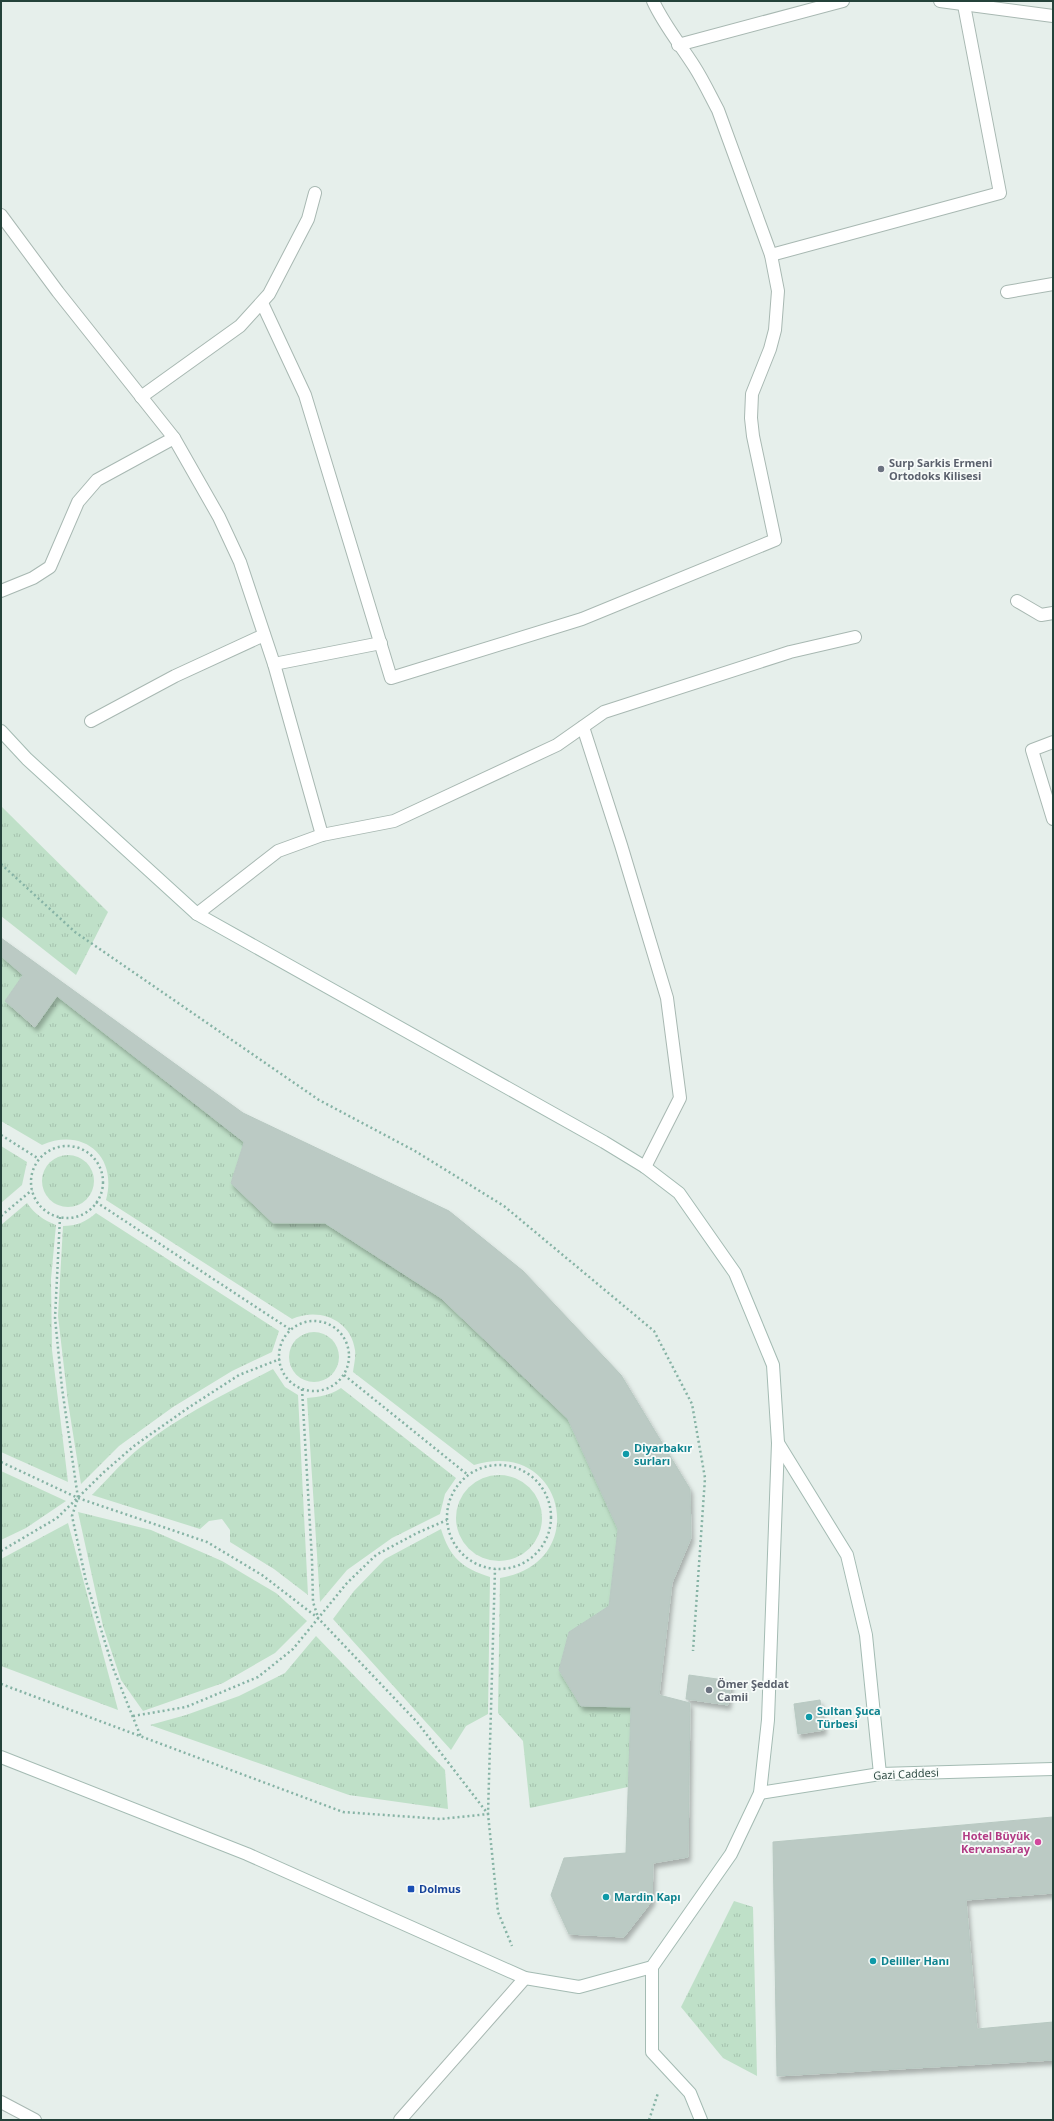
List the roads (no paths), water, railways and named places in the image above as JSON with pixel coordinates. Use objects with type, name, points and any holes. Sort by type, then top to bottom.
[{"type":"street","points":[[262,302],[306,395],[391,678],[582,619],[775,540],[752,436],[751,418],[752,394],[770,349],[778,310],[776,273],[771,255],[718,110],[693,65],[678,45],[653,1]]},
{"type":"street","points":[[678,45],[843,1]]},
{"type":"street","points":[[940,1],[1053,16]]},
{"type":"street","points":[[771,255],[1000,193],[964,5]]},
{"type":"street","points":[[141,397],[240,326],[269,294],[308,219],[315,193]]},
{"type":"street","points":[[1,215],[58,292],[174,438],[219,517],[240,562],[274,664],[322,835]]},
{"type":"street","points":[[1007,292],[1053,284]]},
{"type":"street","points":[[1,591],[33,578],[50,567],[78,502],[97,480],[174,438]]},
{"type":"street","points":[[1017,601],[1041,615],[1053,613]]},
{"type":"street","points":[[91,721],[175,676],[264,635]]},
{"type":"street","points":[[197,914],[278,851],[322,835],[394,821],[557,745],[604,712],[790,652],[855,637]]},
{"type":"street","points":[[274,664],[381,642]]},
{"type":"street","points":[[583,727],[621,845],[667,998],[680,1098],[645,1167]]},
{"type":"street","points":[[1,731],[27,759],[197,914],[604,1142],[645,1167],[679,1193],[735,1273],[773,1365],[778,1443],[768,1720],[760,1793],[731,1854],[652,1967],[652,2052],[690,2093],[701,2120]]},
{"type":"street","points":[[1053,742],[1032,750],[1053,819]]},
{"type":"street","points":[[778,1443],[847,1555],[866,1635],[880,1774]]},
{"type":"street","points":[[1,1757],[246,1854],[525,1978],[579,1987],[652,1967]]},
{"type":"street","name":"Gazi Caddesi","points":[[760,1793],[880,1774],[1053,1769]]},
{"type":"street","points":[[400,2120],[525,1978]]},
{"type":"street","points":[[1,2102],[35,2120]]},
{"type":"place","name":"Surp Sarkis Ermeni Ortodoks Kilisesi","points":[[881,469]]},
{"type":"place","name":"Diyarbakır surları","points":[[626,1454]]},
{"type":"place","name":"Ömer Şeddat Camii","points":[[709,1690]]},
{"type":"place","name":"Sultan Şuca Türbesi","points":[[809,1717]]},
{"type":"place","name":"Hotel Büyük Kervansaray","points":[[1038,1842]]},
{"type":"place","name":"Dolmus","points":[[411,1889]]},
{"type":"place","name":"Mardin Kapı","points":[[606,1897]]},
{"type":"place","name":"Deliller Hanı","points":[[873,1961]]}]
